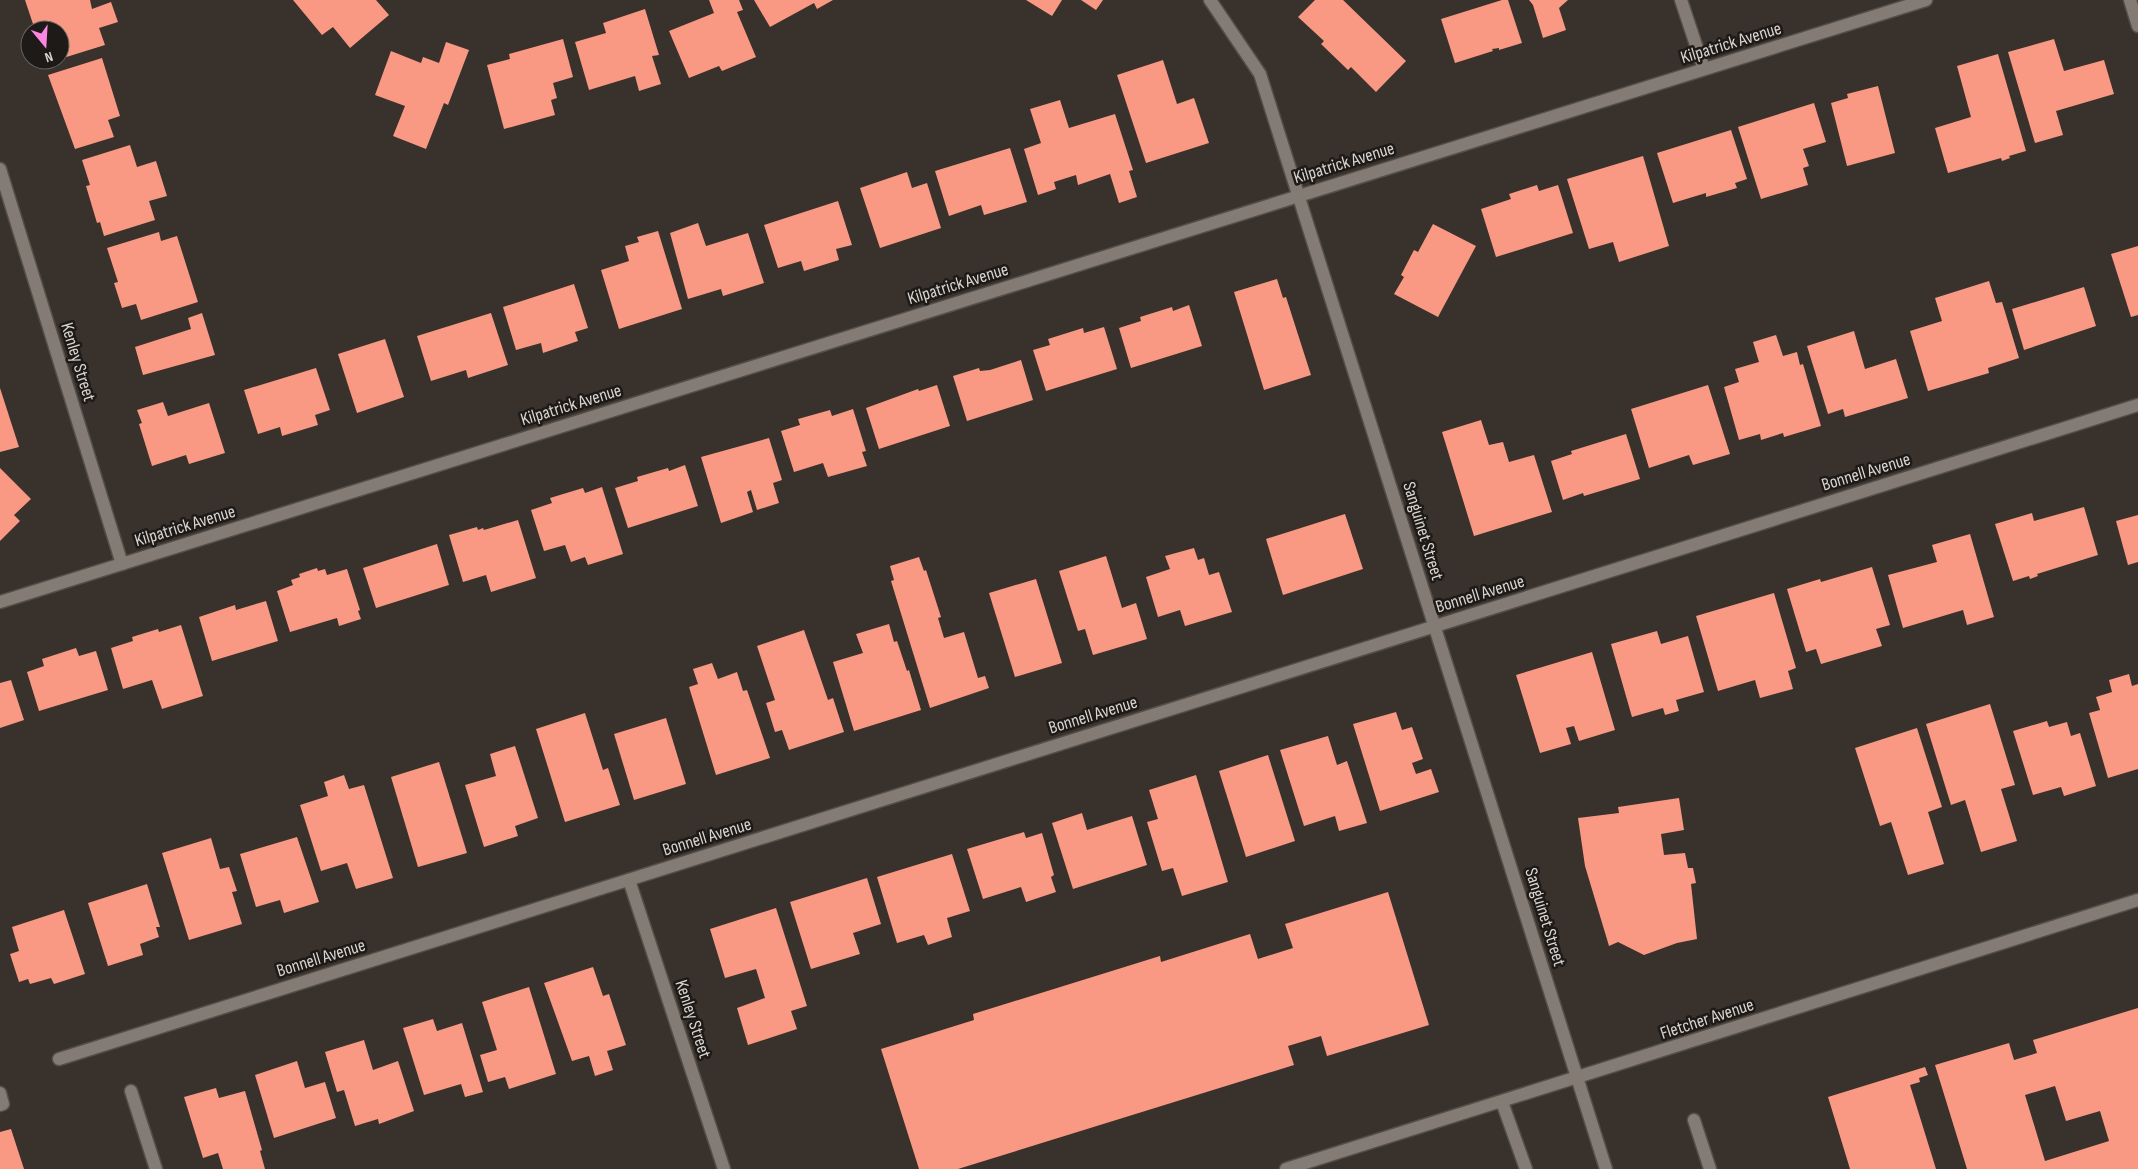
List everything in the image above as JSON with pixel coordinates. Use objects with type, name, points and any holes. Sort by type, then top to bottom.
[{"type":"street","name":"Sanguinet Street","points":[[1210,0],[1260,74],[1606,1169]]},
{"type":"street","points":[[1681,0],[1704,69]]},
{"type":"street","name":"Kilpatrick Avenue","points":[[0,602],[1926,0]]},
{"type":"street","points":[[2130,0],[2138,26]]},
{"type":"street","name":"Kenley Street","points":[[0,169],[122,564]]},
{"type":"street","name":"Bonnell Avenue","points":[[59,1059],[2138,405]]},
{"type":"street","name":"Kenley Street","points":[[629,880],[724,1169]]},
{"type":"street","name":"Fletcher Avenue","points":[[1286,1169],[2138,900]]},
{"type":"street","points":[[132,1091],[156,1169]]},
{"type":"street","points":[[0,1093],[3,1104],[0,1105]]},
{"type":"street","points":[[1502,1102],[1526,1169]]},
{"type":"street","points":[[1694,1120],[1710,1169]]},
{"type":"building","points":[[25,0],[90,0],[92,9],[111,2],[118,22],[99,28],[105,45],[70,56],[70,20],[32,20]]},
{"type":"building","points":[[293,0],[376,0],[389,15],[350,48],[333,27],[322,35]]},
{"type":"building","points":[[709,0],[739,0],[743,10],[737,12],[756,57],[722,71],[719,66],[689,78],[669,31],[714,13]]},
{"type":"building","points":[[754,0],[833,0],[817,9],[814,3],[770,27]]},
{"type":"building","points":[[1026,0],[1062,0],[1052,16]]},
{"type":"building","points":[[1081,0],[1103,0],[1096,10]]},
{"type":"building","points":[[1315,0],[1343,0],[1406,61],[1376,92],[1351,67],[1348,70],[1321,44],[1324,41],[1298,17]]},
{"type":"building","points":[[1502,0],[1508,0],[1522,43],[1499,50],[1499,48],[1492,49],[1493,51],[1455,63],[1441,19]]},
{"type":"building","points":[[1529,0],[1568,0],[1559,8],[1566,30],[1543,38],[1533,5]]},
{"type":"building","points":[[645,9],[659,55],[652,56],[661,84],[639,91],[635,76],[589,90],[575,42],[606,33],[603,23]]},
{"type":"building","points":[[563,39],[573,77],[553,83],[557,98],[551,100],[555,115],[504,129],[487,65],[510,59],[509,54]]},
{"type":"building","points":[[2054,39],[2064,71],[2104,60],[2114,94],[2056,111],[2063,135],[2035,143],[2008,52]]},
{"type":"building","points":[[446,42],[469,50],[448,105],[444,103],[426,149],[393,136],[405,106],[375,95],[391,51],[421,63],[423,57],[439,63]]},
{"type":"building","points":[[1998,54],[2026,151],[2009,156],[2010,158],[2002,161],[2001,158],[1948,173],[1935,128],[1971,117],[1957,66]]},
{"type":"building","points":[[102,58],[120,116],[108,120],[114,137],[75,149],[48,75],[70,70],[70,68]]},
{"type":"building","points":[[1163,60],[1177,104],[1194,98],[1209,143],[1146,163],[1117,75]]},
{"type":"building","points":[[1878,86],[1895,153],[1847,166],[1831,103],[1848,98],[1847,94]]},
{"type":"building","points":[[1060,100],[1069,128],[1115,114],[1133,170],[1129,171],[1137,197],[1119,203],[1110,174],[1078,185],[1076,175],[1054,182],[1056,189],[1038,195],[1024,149],[1041,143],[1030,109]]},
{"type":"building","points":[[1814,103],[1826,142],[1803,149],[1809,166],[1803,168],[1808,185],[1761,199],[1738,127]]},
{"type":"building","points":[[1731,130],[1747,179],[1735,183],[1737,188],[1706,197],[1706,193],[1673,203],[1657,153]]},
{"type":"building","points":[[130,145],[137,167],[156,161],[167,196],[149,201],[155,220],[104,236],[100,222],[97,223],[86,186],[90,185],[82,160]]},
{"type":"building","points":[[1010,148],[1027,202],[984,215],[981,205],[949,216],[935,171]]},
{"type":"building","points":[[1643,156],[1669,246],[1619,262],[1613,242],[1589,249],[1567,179]]},
{"type":"building","points":[[907,172],[912,188],[927,183],[941,228],[880,248],[860,188]]},
{"type":"building","points":[[1537,185],[1539,191],[1558,185],[1573,233],[1496,257],[1481,209],[1511,199],[1509,194]]},
{"type":"building","points":[[838,201],[852,245],[836,249],[839,260],[804,271],[801,261],[778,268],[764,225]]},
{"type":"building","points":[[698,223],[706,246],[748,233],[764,283],[723,296],[721,289],[688,299],[670,233]]},
{"type":"building","points":[[1433,224],[1476,246],[1438,317],[1394,294],[1404,277],[1401,275],[1414,250],[1418,252]]},
{"type":"building","points":[[658,231],[682,309],[619,329],[601,270],[629,261],[625,246],[639,242],[637,237]]},
{"type":"building","points":[[159,232],[161,241],[177,236],[198,302],[141,320],[136,304],[122,308],[114,283],[118,282],[107,248]]},
{"type":"building","points":[[2138,246],[2138,315],[2131,317],[2111,254]]},
{"type":"building","points":[[1277,279],[1283,298],[1286,297],[1311,375],[1264,390],[1234,292]]},
{"type":"building","points":[[1989,281],[1996,303],[2002,302],[2019,358],[1988,368],[1989,373],[1928,391],[1910,331],[1942,321],[1935,298]]},
{"type":"building","points":[[574,284],[588,328],[575,332],[578,341],[543,353],[541,343],[516,350],[503,307]]},
{"type":"building","points":[[2084,287],[2096,326],[2024,350],[2012,309]]},
{"type":"building","points":[[1189,305],[1202,346],[1131,368],[1119,328],[1141,321],[1140,317],[1172,307],[1173,311]]},
{"type":"building","points":[[202,313],[215,355],[143,375],[135,347],[191,329],[188,318]]},
{"type":"building","points":[[491,313],[508,365],[468,378],[466,370],[431,381],[417,336]]},
{"type":"building","points":[[1104,327],[1117,369],[1046,391],[1033,350],[1050,345],[1048,339],[1083,328],[1084,333]]},
{"type":"building","points":[[1854,331],[1865,369],[1896,359],[1908,398],[1845,417],[1843,409],[1828,414],[1807,346]]},
{"type":"building","points":[[1776,335],[1783,356],[1797,352],[1800,365],[1803,364],[1821,426],[1784,437],[1783,433],[1761,440],[1760,434],[1739,440],[1724,387],[1739,382],[1735,369],[1759,362],[1753,342]]},
{"type":"building","points":[[385,339],[404,397],[357,413],[338,354]]},
{"type":"building","points":[[1021,360],[1033,400],[967,421],[953,376],[979,368],[980,371],[990,370]]},
{"type":"building","points":[[316,368],[330,410],[315,415],[318,425],[282,436],[280,427],[258,434],[244,390]]},
{"type":"building","points":[[937,385],[950,426],[879,449],[866,408],[918,389],[919,391]]},
{"type":"building","points":[[1708,385],[1730,454],[1693,465],[1689,455],[1649,468],[1631,409]]},
{"type":"building","points":[[0,388],[19,447],[0,452]]},
{"type":"building","points":[[163,402],[168,416],[209,403],[225,453],[189,464],[186,455],[152,466],[139,424],[142,423],[137,410]]},
{"type":"building","points":[[853,409],[866,451],[862,452],[867,466],[828,477],[823,463],[794,472],[781,431],[800,425],[798,419],[830,410],[832,416]]},
{"type":"building","points":[[1481,420],[1489,445],[1503,442],[1509,462],[1534,455],[1552,512],[1474,536],[1442,432]]},
{"type":"building","points":[[1626,434],[1640,479],[1584,496],[1583,493],[1563,500],[1551,461],[1572,454],[1571,451]]},
{"type":"building","points":[[769,438],[782,480],[773,483],[779,503],[757,510],[751,490],[747,492],[753,512],[721,523],[701,457]]},
{"type":"building","points":[[685,465],[698,506],[628,528],[615,488],[638,481],[637,477],[668,468],[669,471]]},
{"type":"building","points":[[0,468],[31,499],[14,515],[20,521],[0,541]]},
{"type":"building","points":[[602,487],[623,554],[588,565],[585,557],[571,562],[565,545],[544,551],[531,510],[552,503],[550,498],[583,488],[585,493]]},
{"type":"building","points":[[2084,507],[2098,555],[2037,574],[2038,576],[2030,579],[2029,576],[2013,581],[1995,524],[2032,513],[2034,521]]},
{"type":"building","points":[[1345,514],[1363,569],[1283,595],[1266,539]]},
{"type":"building","points":[[2138,515],[2138,562],[2128,565],[2116,521]]},
{"type":"building","points":[[518,520],[536,578],[491,592],[486,575],[463,582],[449,535],[477,527],[478,530],[483,528],[484,530]]},
{"type":"building","points":[[1970,534],[1994,617],[1967,625],[1963,610],[1903,628],[1888,575],[1937,562],[1932,545]]},
{"type":"building","points":[[437,544],[449,585],[376,608],[363,568]]},
{"type":"building","points":[[1194,548],[1198,560],[1204,558],[1209,575],[1219,572],[1232,612],[1185,626],[1180,610],[1158,617],[1146,577],[1170,569],[1165,556]]},
{"type":"building","points":[[1106,556],[1122,608],[1136,603],[1147,639],[1093,655],[1085,629],[1078,631],[1059,571]]},
{"type":"building","points":[[919,557],[924,571],[926,570],[941,617],[938,618],[944,638],[964,632],[978,678],[985,676],[989,688],[930,708],[891,581],[894,580],[890,566]]},
{"type":"building","points":[[1872,567],[1890,625],[1876,629],[1882,646],[1821,664],[1816,649],[1806,652],[1787,589],[1820,579],[1821,582]]},
{"type":"building","points":[[317,568],[318,571],[325,569],[327,575],[347,569],[361,619],[339,626],[337,618],[290,632],[277,591],[293,585],[291,580],[300,577],[299,574]]},
{"type":"building","points":[[1036,579],[1062,663],[1015,677],[989,593]]},
{"type":"building","points":[[1774,593],[1796,668],[1788,671],[1793,689],[1760,698],[1755,680],[1718,691],[1696,616]]},
{"type":"building","points":[[266,601],[278,641],[212,661],[199,617],[235,605],[236,610]]},
{"type":"building","points":[[889,624],[894,642],[897,641],[907,671],[909,670],[921,710],[854,731],[833,662],[863,653],[856,634]]},
{"type":"building","points":[[181,625],[203,696],[162,709],[152,680],[123,689],[111,648],[133,641],[132,637],[158,629],[159,632]]},
{"type":"building","points":[[804,630],[828,700],[833,698],[844,732],[789,750],[782,730],[775,732],[766,703],[775,700],[757,646]]},
{"type":"building","points":[[1657,631],[1661,644],[1688,636],[1704,692],[1676,700],[1679,711],[1665,715],[1663,708],[1632,717],[1611,644]]},
{"type":"building","points":[[76,648],[79,656],[96,651],[108,690],[39,711],[27,672],[44,666],[42,659]]},
{"type":"building","points":[[1592,652],[1615,730],[1579,741],[1574,726],[1566,728],[1571,744],[1540,753],[1516,675]]},
{"type":"building","points":[[712,663],[718,679],[737,672],[743,691],[747,690],[770,758],[716,775],[689,687],[698,684],[693,669]]},
{"type":"building","points":[[2129,674],[2132,686],[2138,684],[2138,769],[2108,778],[2089,713],[2100,710],[2096,697],[2112,692],[2109,680]]},
{"type":"building","points":[[11,680],[24,720],[0,728],[0,683]]},
{"type":"building","points":[[1990,704],[2015,785],[2001,789],[2017,841],[1981,852],[1965,800],[1951,805],[1926,724]]},
{"type":"building","points":[[1396,712],[1402,730],[1412,727],[1423,759],[1412,763],[1416,774],[1431,769],[1439,792],[1380,811],[1353,724]]},
{"type":"building","points":[[585,713],[603,770],[608,768],[620,805],[565,822],[536,729]]},
{"type":"building","points":[[666,718],[686,784],[634,800],[614,734]]},
{"type":"building","points":[[2047,721],[2049,727],[2067,722],[2071,736],[2080,733],[2096,786],[2064,796],[2061,787],[2033,795],[2013,731]]},
{"type":"building","points":[[1917,728],[1942,807],[1928,812],[1944,864],[1908,875],[1891,822],[1880,826],[1855,748]]},
{"type":"building","points":[[1328,736],[1337,765],[1347,761],[1367,823],[1339,831],[1335,816],[1304,826],[1280,750]]},
{"type":"building","points":[[515,746],[538,818],[515,826],[518,836],[484,847],[465,785],[496,776],[490,754]]},
{"type":"building","points":[[1268,755],[1295,841],[1246,857],[1219,771]]},
{"type":"building","points":[[439,762],[467,853],[418,867],[391,777]]},
{"type":"building","points":[[344,775],[349,789],[364,785],[393,878],[356,889],[347,863],[321,871],[300,805],[328,796],[324,782]]},
{"type":"building","points":[[1196,775],[1228,882],[1182,896],[1173,868],[1162,871],[1147,822],[1158,819],[1149,790]]},
{"type":"building","points":[[1679,798],[1684,830],[1661,834],[1664,855],[1685,853],[1688,868],[1693,868],[1696,883],[1691,884],[1697,939],[1677,943],[1644,955],[1618,942],[1609,946],[1585,866],[1578,818],[1619,813],[1618,807]]},
{"type":"building","points":[[1082,813],[1087,830],[1132,816],[1147,865],[1073,889],[1052,823]]},
{"type":"building","points":[[1024,832],[1026,838],[1042,833],[1054,875],[1051,877],[1056,892],[1026,902],[1021,887],[983,899],[967,849]]},
{"type":"building","points":[[297,837],[319,902],[284,913],[280,900],[256,907],[240,854]]},
{"type":"building","points":[[211,838],[220,869],[229,867],[237,891],[232,892],[242,924],[189,940],[162,853]]},
{"type":"building","points":[[952,854],[970,911],[947,918],[952,937],[928,945],[924,935],[897,943],[877,877]]},
{"type":"building","points":[[867,878],[881,924],[853,933],[860,954],[811,969],[790,902]]},
{"type":"building","points":[[147,884],[160,927],[156,927],[159,937],[140,944],[143,955],[108,966],[88,903]]},
{"type":"building","points":[[1388,892],[1429,1025],[1327,1056],[1321,1036],[1288,1046],[1294,1065],[958,1169],[919,1169],[881,1049],[974,1020],[973,1014],[1160,956],[1161,962],[1250,934],[1258,959],[1293,948],[1285,924]]},
{"type":"building","points":[[776,908],[807,1006],[791,1011],[797,1029],[748,1045],[737,1008],[765,998],[756,969],[725,978],[710,929]]},
{"type":"building","points":[[64,910],[85,974],[54,984],[51,978],[30,984],[28,979],[19,982],[10,954],[19,951],[12,927]]},
{"type":"building","points":[[593,967],[603,996],[609,994],[626,1045],[607,1051],[613,1070],[595,1076],[589,1056],[572,1061],[544,983]]},
{"type":"building","points":[[529,987],[556,1074],[509,1089],[505,1077],[488,1082],[480,1055],[497,1050],[482,1002]]},
{"type":"building","points":[[2138,1008],[2138,1169],[1967,1169],[1935,1065],[2009,1043],[2014,1060],[2037,1053],[2033,1040]],"holes":[[[2055,1086],[2066,1121],[2100,1111],[2109,1141],[2045,1161],[2025,1095]]]},
{"type":"building","points":[[433,1019],[437,1031],[462,1023],[483,1092],[465,1097],[461,1084],[424,1095],[403,1028]]},
{"type":"building","points":[[364,1040],[373,1070],[398,1061],[414,1111],[379,1124],[378,1119],[355,1126],[344,1090],[337,1092],[325,1052]]},
{"type":"building","points":[[297,1061],[305,1088],[325,1082],[336,1118],[274,1138],[255,1075]]},
{"type":"building","points":[[1925,1067],[1928,1075],[1919,1078],[1920,1082],[1910,1085],[1936,1169],[1850,1169],[1828,1097]]},
{"type":"building","points":[[216,1088],[219,1098],[245,1091],[262,1150],[260,1151],[265,1169],[223,1169],[218,1153],[203,1158],[184,1097]]},
{"type":"building","points":[[11,1129],[24,1169],[0,1169],[0,1132]]}]
